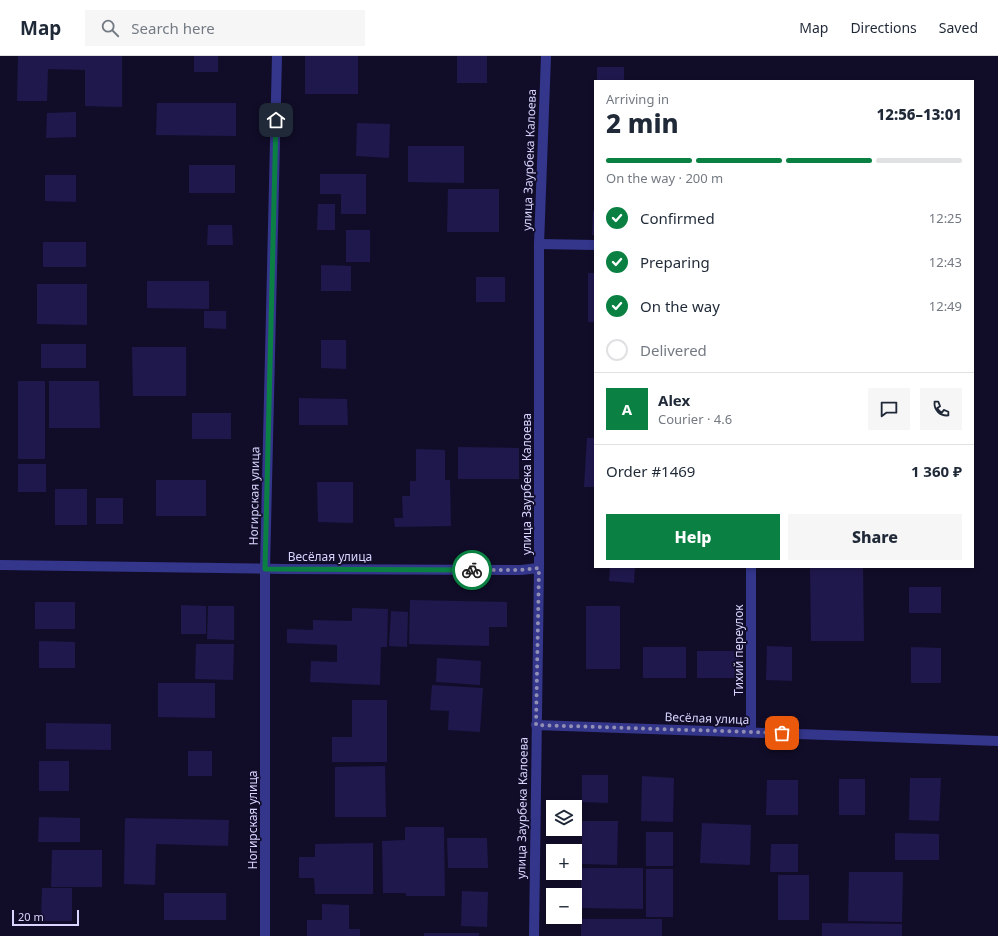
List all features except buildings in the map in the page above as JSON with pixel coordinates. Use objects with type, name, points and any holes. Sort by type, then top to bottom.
[{"type":"street","name":"Ногирская улица","points":[[265,936],[265,569],[277,56]]},
{"type":"street","name":"улица Заурбека Калоева","points":[[534,936],[539,568],[539,244],[546,56]]},
{"type":"street","points":[[539,244],[594,245]]},
{"type":"street","name":"Весёлая улица","points":[[0,565],[265,569],[521,570],[539,568]]},
{"type":"street","name":"Тихий переулок","points":[[751,568],[751,732]]},
{"type":"street","name":"Весёлая улица","points":[[536,725],[998,741]]},
{"type":"way so far","points":[[472,570],[521,570],[539,568],[536,725],[782,733]]},
{"type":"route","points":[[276,120],[265,569],[472,570]]}]
